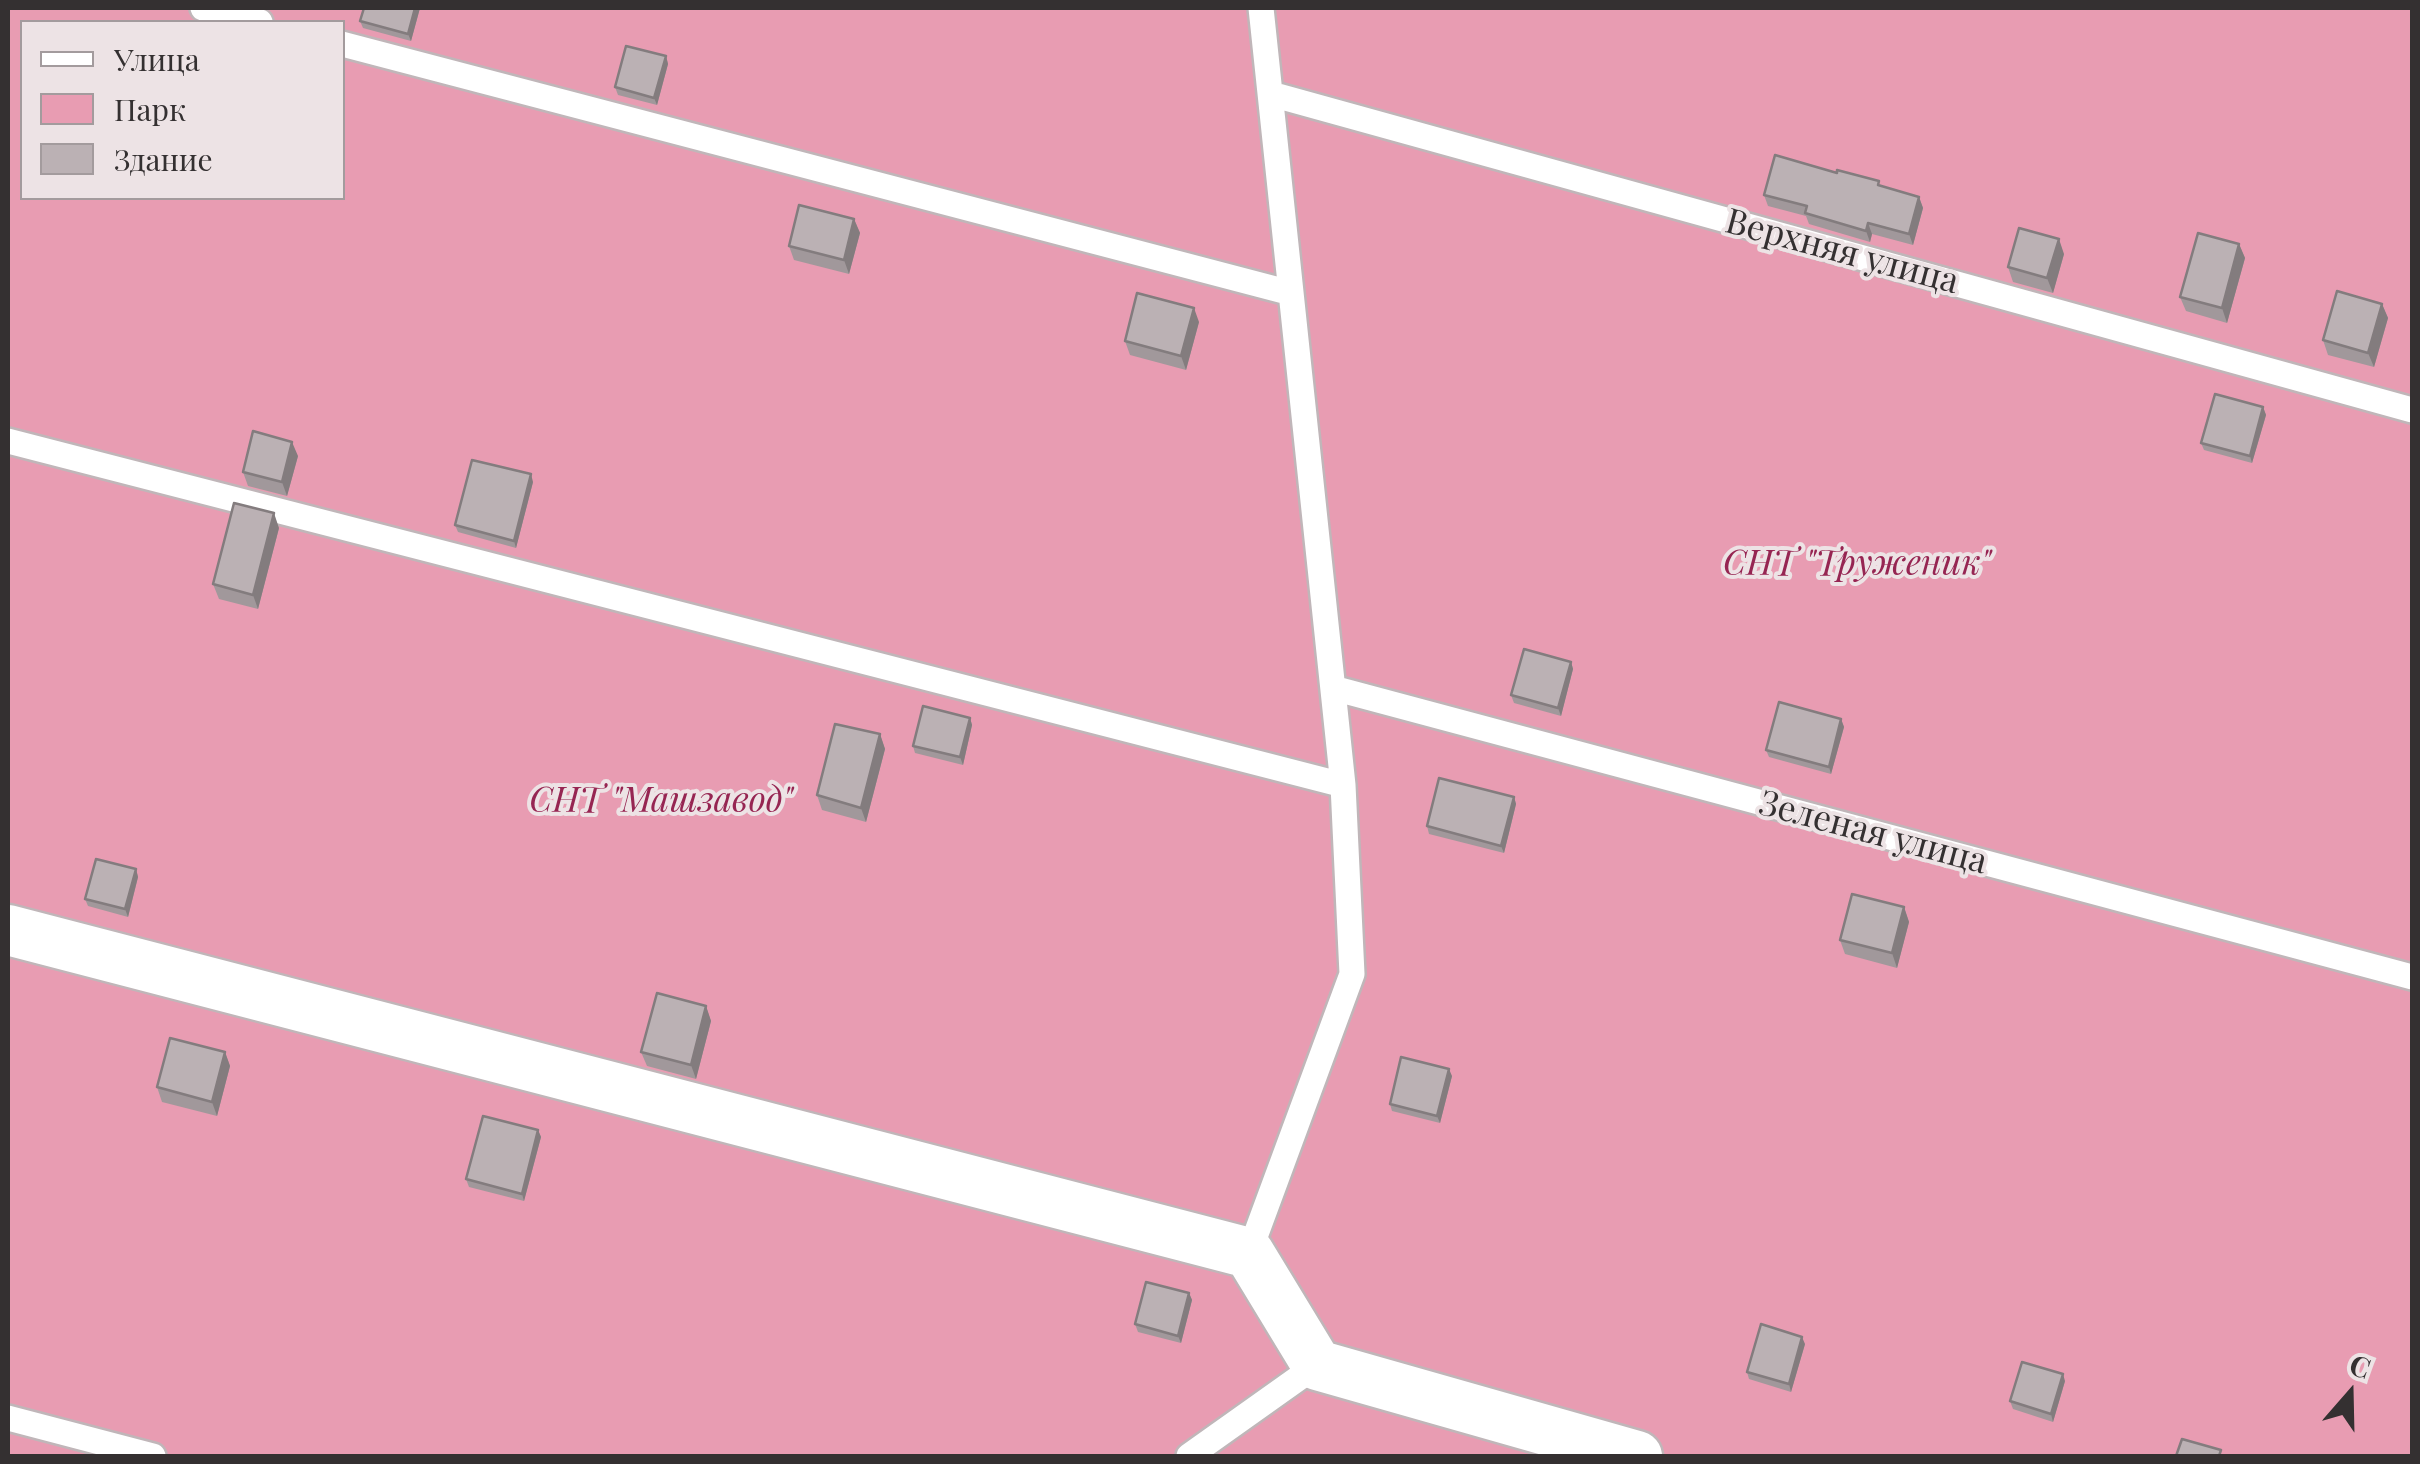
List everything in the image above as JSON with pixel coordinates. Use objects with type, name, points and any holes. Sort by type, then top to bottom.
[{"type":"street","points":[[8,930],[1249,1254],[1317,1365],[1637,1456]]},
{"type":"lane","points":[[203,8],[252,20]]},
{"type":"lane","points":[[1249,1254],[1352,974],[1343,785],[1262,8]]},
{"type":"lane","points":[[345,45],[1291,293]]},
{"type":"lane","name":"Верхняя улица","points":[[1271,94],[2412,410]]},
{"type":"lane","points":[[8,441],[1343,785]]},
{"type":"lane","name":"Зеленая улица","points":[[1333,688],[2412,977]]},
{"type":"lane","points":[[1189,1456],[1317,1365]]},
{"type":"lane","points":[[8,1418],[154,1456]]},
{"type":"green space","points":[[8,8],[2412,8],[2412,1456],[8,1456]]},
{"type":"building","points":[[364,8],[415,8],[408,34],[360,21]]},
{"type":"building","points":[[626,46],[666,56],[654,98],[615,87]]},
{"type":"building","points":[[1775,155],[1879,181],[1878,185],[1919,197],[1909,234],[1868,223],[1866,231],[1805,213],[1807,206],[1764,195]]},
{"type":"building","points":[[799,205],[854,219],[844,260],[789,246]]},
{"type":"building","points":[[2019,228],[2059,239],[2047,278],[2008,267]]},
{"type":"building","points":[[2198,233],[2239,244],[2222,308],[2180,297]]},
{"type":"building","points":[[2337,291],[2382,304],[2368,353],[2323,340]]},
{"type":"building","points":[[1137,293],[1194,308],[1181,356],[1125,341]]},
{"type":"building","points":[[2215,394],[2263,407],[2250,456],[2201,443]]},
{"type":"building","points":[[253,431],[292,442],[282,482],[243,472]]},
{"type":"building","points":[[472,460],[531,474],[514,541],[455,525]]},
{"type":"building","points":[[234,503],[274,513],[253,595],[213,584]]},
{"type":"building","points":[[1524,649],[1571,662],[1558,708],[1511,695]]},
{"type":"building","points":[[1779,702],[1841,719],[1829,767],[1766,750]]},
{"type":"building","points":[[923,706],[970,718],[960,757],[913,746]]},
{"type":"building","points":[[835,724],[880,734],[861,808],[817,795]]},
{"type":"building","points":[[1439,778],[1514,797],[1501,846],[1427,826]]},
{"type":"building","points":[[96,859],[136,869],[125,909],[85,899]]},
{"type":"building","points":[[1852,894],[1904,907],[1892,953],[1840,940]]},
{"type":"building","points":[[657,993],[706,1006],[691,1065],[641,1052]]},
{"type":"building","points":[[170,1038],[225,1052],[212,1102],[157,1087]]},
{"type":"building","points":[[1401,1057],[1449,1069],[1437,1116],[1390,1104]]},
{"type":"building","points":[[483,1116],[538,1130],[522,1194],[466,1179]]},
{"type":"building","points":[[1146,1282],[1189,1293],[1178,1336],[1135,1324]]},
{"type":"building","points":[[1761,1324],[1802,1337],[1789,1384],[1747,1372]]},
{"type":"building","points":[[2022,1362],[2063,1374],[2051,1414],[2010,1401]]},
{"type":"building","points":[[2182,1439],[2221,1450],[2219,1456],[2176,1456]]},
{"type":"park label","name":"СНТ \"Труженик\"","points":[[1857,564]]},
{"type":"park label","name":"СНТ \"Машзавод\"","points":[[661,801]]}]
